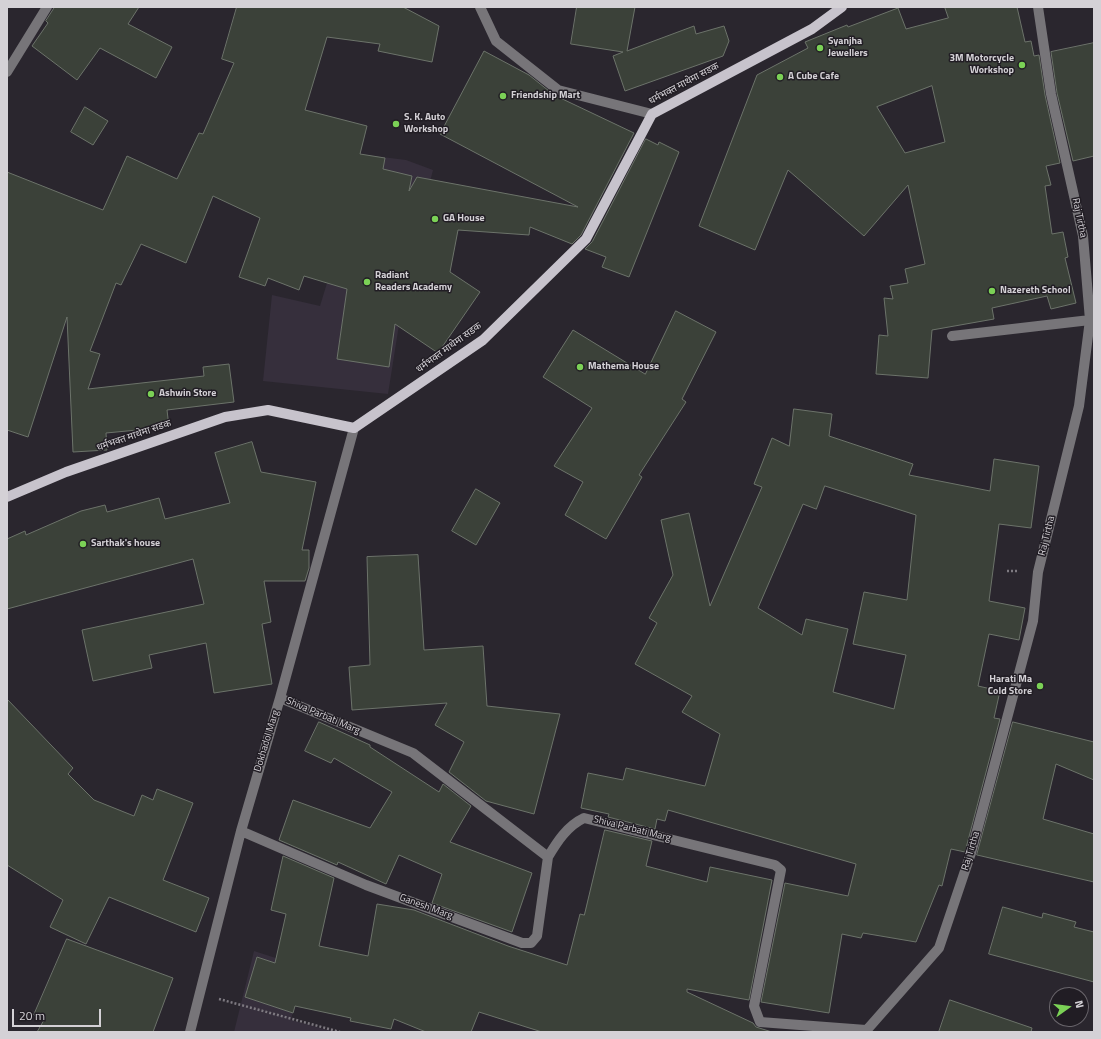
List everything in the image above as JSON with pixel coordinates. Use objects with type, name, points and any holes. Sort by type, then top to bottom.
[{"type":"main road","name":"धर्मभक्त माथेमा सडक","points":[[7,497],[66,472],[226,417],[268,410],[354,428],[483,340],[586,238],[652,114],[812,29],[842,7]]},
{"type":"street","points":[[7,72],[47,7]]},
{"type":"street","points":[[480,7],[496,41],[558,90],[652,114]]},
{"type":"street","name":"Raj Tirtha","points":[[865,1031],[939,948],[971,853],[1033,620],[1038,572],[1079,406],[1090,320],[1083,236],[1051,94],[1038,7]]},
{"type":"street","points":[[952,336],[1090,320]]},
{"type":"street","name":"Dokhadol Marg","points":[[190,1032],[241,831],[280,698],[354,428]]},
{"type":"street","name":"Shiva Parbati Marg","points":[[280,698],[413,753],[548,857],[560,837],[578,821],[584,818],[776,864],[781,870],[754,1006],[756,1016],[760,1022],[865,1031]]},
{"type":"street","name":"Ganesh Marg","points":[[241,831],[366,885],[522,943],[531,943],[537,936],[548,857]]},
{"type":"path","points":[[199,993],[340,1032]]},
{"type":"shaded area","name":"Radiant Readers Academy","points":[[366,155],[406,160],[433,170],[408,268],[388,394],[263,381],[272,295],[320,306]]},
{"type":"shaded area","points":[[254,951],[285,961],[296,998],[291,1020],[335,1032],[234,1032]]},
{"type":"building","points":[[55,7],[139,7],[128,24],[172,47],[156,78],[100,48],[77,80],[32,46],[48,23],[46,21]]},
{"type":"building","points":[[237,7],[403,7],[439,26],[432,62],[378,51],[380,44],[327,37],[305,110],[367,126],[360,154],[385,158],[383,169],[412,176],[409,191],[417,177],[578,207],[440,134],[484,51],[529,75],[554,95],[634,133],[581,235],[572,244],[530,227],[529,235],[458,230],[450,272],[480,292],[438,353],[395,324],[389,367],[337,359],[347,289],[304,276],[299,290],[268,278],[265,286],[239,277],[260,218],[213,196],[186,263],[141,244],[121,285],[116,283],[90,351],[100,354],[88,389],[204,376],[203,367],[229,364],[234,402],[167,410],[169,427],[106,433],[107,450],[73,452],[67,317],[28,437],[7,430],[7,172],[103,210],[127,156],[177,179],[199,133],[203,134],[234,63],[222,59]]},
{"type":"building","points":[[577,7],[635,7],[627,51],[694,26],[696,34],[724,26],[729,41],[723,56],[625,91],[613,56],[623,52],[571,44]]},
{"type":"building","points":[[945,7],[1017,7],[1025,42],[1031,41],[1034,56],[1039,55],[1045,95],[1060,163],[1046,166],[1051,185],[1045,186],[1052,234],[1063,232],[1068,257],[1065,258],[1076,303],[1051,309],[1047,296],[992,308],[994,319],[932,330],[928,378],[876,374],[879,335],[888,336],[884,298],[893,299],[890,286],[908,283],[905,269],[925,264],[908,185],[864,236],[788,170],[755,250],[699,226],[757,75],[808,48],[805,42],[847,25],[848,27],[898,8],[906,29],[948,18]],"holes":[[[932,86],[945,142],[905,153],[877,107]]]},
{"type":"building","points":[[1094,43],[1094,156],[1073,161],[1057,93],[1051,52]]},
{"type":"building","points":[[85,107],[108,121],[93,145],[71,132]]},
{"type":"building","points":[[646,139],[658,145],[659,142],[679,152],[629,277],[602,267],[606,257],[585,249],[592,242]]},
{"type":"building","points":[[676,311],[716,332],[682,399],[686,402],[639,475],[642,477],[606,539],[565,515],[583,482],[554,466],[592,408],[543,377],[573,330],[645,374]]},
{"type":"building","points":[[794,409],[832,414],[829,436],[913,464],[909,475],[990,491],[994,459],[1039,466],[1031,528],[999,524],[989,601],[1025,608],[1019,640],[989,634],[978,686],[1000,691],[994,718],[1000,719],[965,852],[951,849],[942,886],[939,885],[916,942],[863,933],[861,938],[842,934],[829,1013],[761,1002],[785,883],[848,896],[856,864],[668,810],[665,821],[657,819],[655,829],[608,817],[609,814],[581,808],[588,773],[623,780],[626,768],[705,786],[720,734],[682,712],[692,696],[635,664],[657,623],[649,618],[673,575],[661,520],[689,513],[710,606],[762,487],[754,484],[772,438],[789,446]],"holes":[[[825,486],[916,515],[907,600],[864,592],[853,644],[906,655],[894,709],[833,692],[848,629],[806,619],[802,635],[758,608],[803,504],[816,509]]]},
{"type":"building","points":[[252,442],[261,472],[316,482],[302,550],[309,550],[309,568],[305,581],[264,581],[271,622],[262,624],[272,684],[214,693],[206,643],[149,655],[152,668],[93,681],[82,630],[204,604],[193,559],[7,609],[7,539],[25,531],[26,535],[81,511],[105,505],[107,512],[159,498],[165,519],[230,503],[215,453]]},
{"type":"building","points":[[476,489],[500,503],[476,545],[452,531]]},
{"type":"building","points":[[418,555],[424,650],[483,646],[487,706],[560,714],[534,814],[486,801],[449,772],[464,742],[435,725],[447,703],[352,710],[349,667],[370,665],[367,557]]},
{"type":"building","points":[[7,699],[73,768],[68,774],[94,800],[134,816],[142,795],[153,800],[157,789],[193,803],[163,880],[209,898],[196,932],[109,897],[86,944],[50,927],[63,900],[7,865]]},
{"type":"building","points":[[319,722],[370,745],[370,747],[439,792],[443,784],[471,806],[450,842],[532,873],[512,932],[432,903],[442,874],[399,855],[386,884],[338,862],[337,865],[279,840],[293,800],[370,828],[392,792],[334,758],[331,763],[305,751]]},
{"type":"building","points":[[1013,722],[1094,742],[1094,780],[1056,764],[1043,819],[1094,834],[1094,882],[977,855]]},
{"type":"building","points":[[605,830],[652,841],[646,866],[707,882],[710,867],[772,880],[749,1000],[687,989],[687,992],[753,1023],[756,1027],[772,1032],[542,1032],[479,1012],[471,1032],[426,1032],[394,1019],[391,1029],[350,1021],[351,1018],[295,1006],[293,1013],[245,997],[257,957],[275,963],[286,914],[271,910],[283,856],[334,878],[319,946],[368,956],[377,904],[414,910],[508,946],[567,965],[580,914],[584,915]]},
{"type":"building","points":[[1003,907],[1042,918],[1043,913],[1076,922],[1074,927],[1094,932],[1094,982],[989,954]]},
{"type":"building","points":[[67,939],[173,978],[153,1032],[37,1032],[44,1020],[34,1015]]},
{"type":"building","points":[[950,1000],[1032,1028],[1031,1032],[939,1032]]},
{"type":"place","name":"Syanjha Jewellers","points":[[820,48]]},
{"type":"place","name":"3M Motorcycle Workshop","points":[[1022,65]]},
{"type":"place","name":"A Cube Cafe","points":[[780,77]]},
{"type":"place","name":"Friendship Mart","points":[[503,96]]},
{"type":"place","name":"S. K. Auto Workshop","points":[[396,124]]},
{"type":"place","name":"GA House","points":[[435,219]]},
{"type":"place","name":"Radiant Readers Academy","points":[[367,282]]},
{"type":"place","name":"Nazereth School","points":[[992,291]]},
{"type":"place","name":"Mathema House","points":[[580,367]]},
{"type":"place","name":"Ashwin Store","points":[[151,394]]},
{"type":"place","name":"Sarthak's house","points":[[83,544]]},
{"type":"place","name":"Harati Ma Cold Store","points":[[1040,686]]}]
